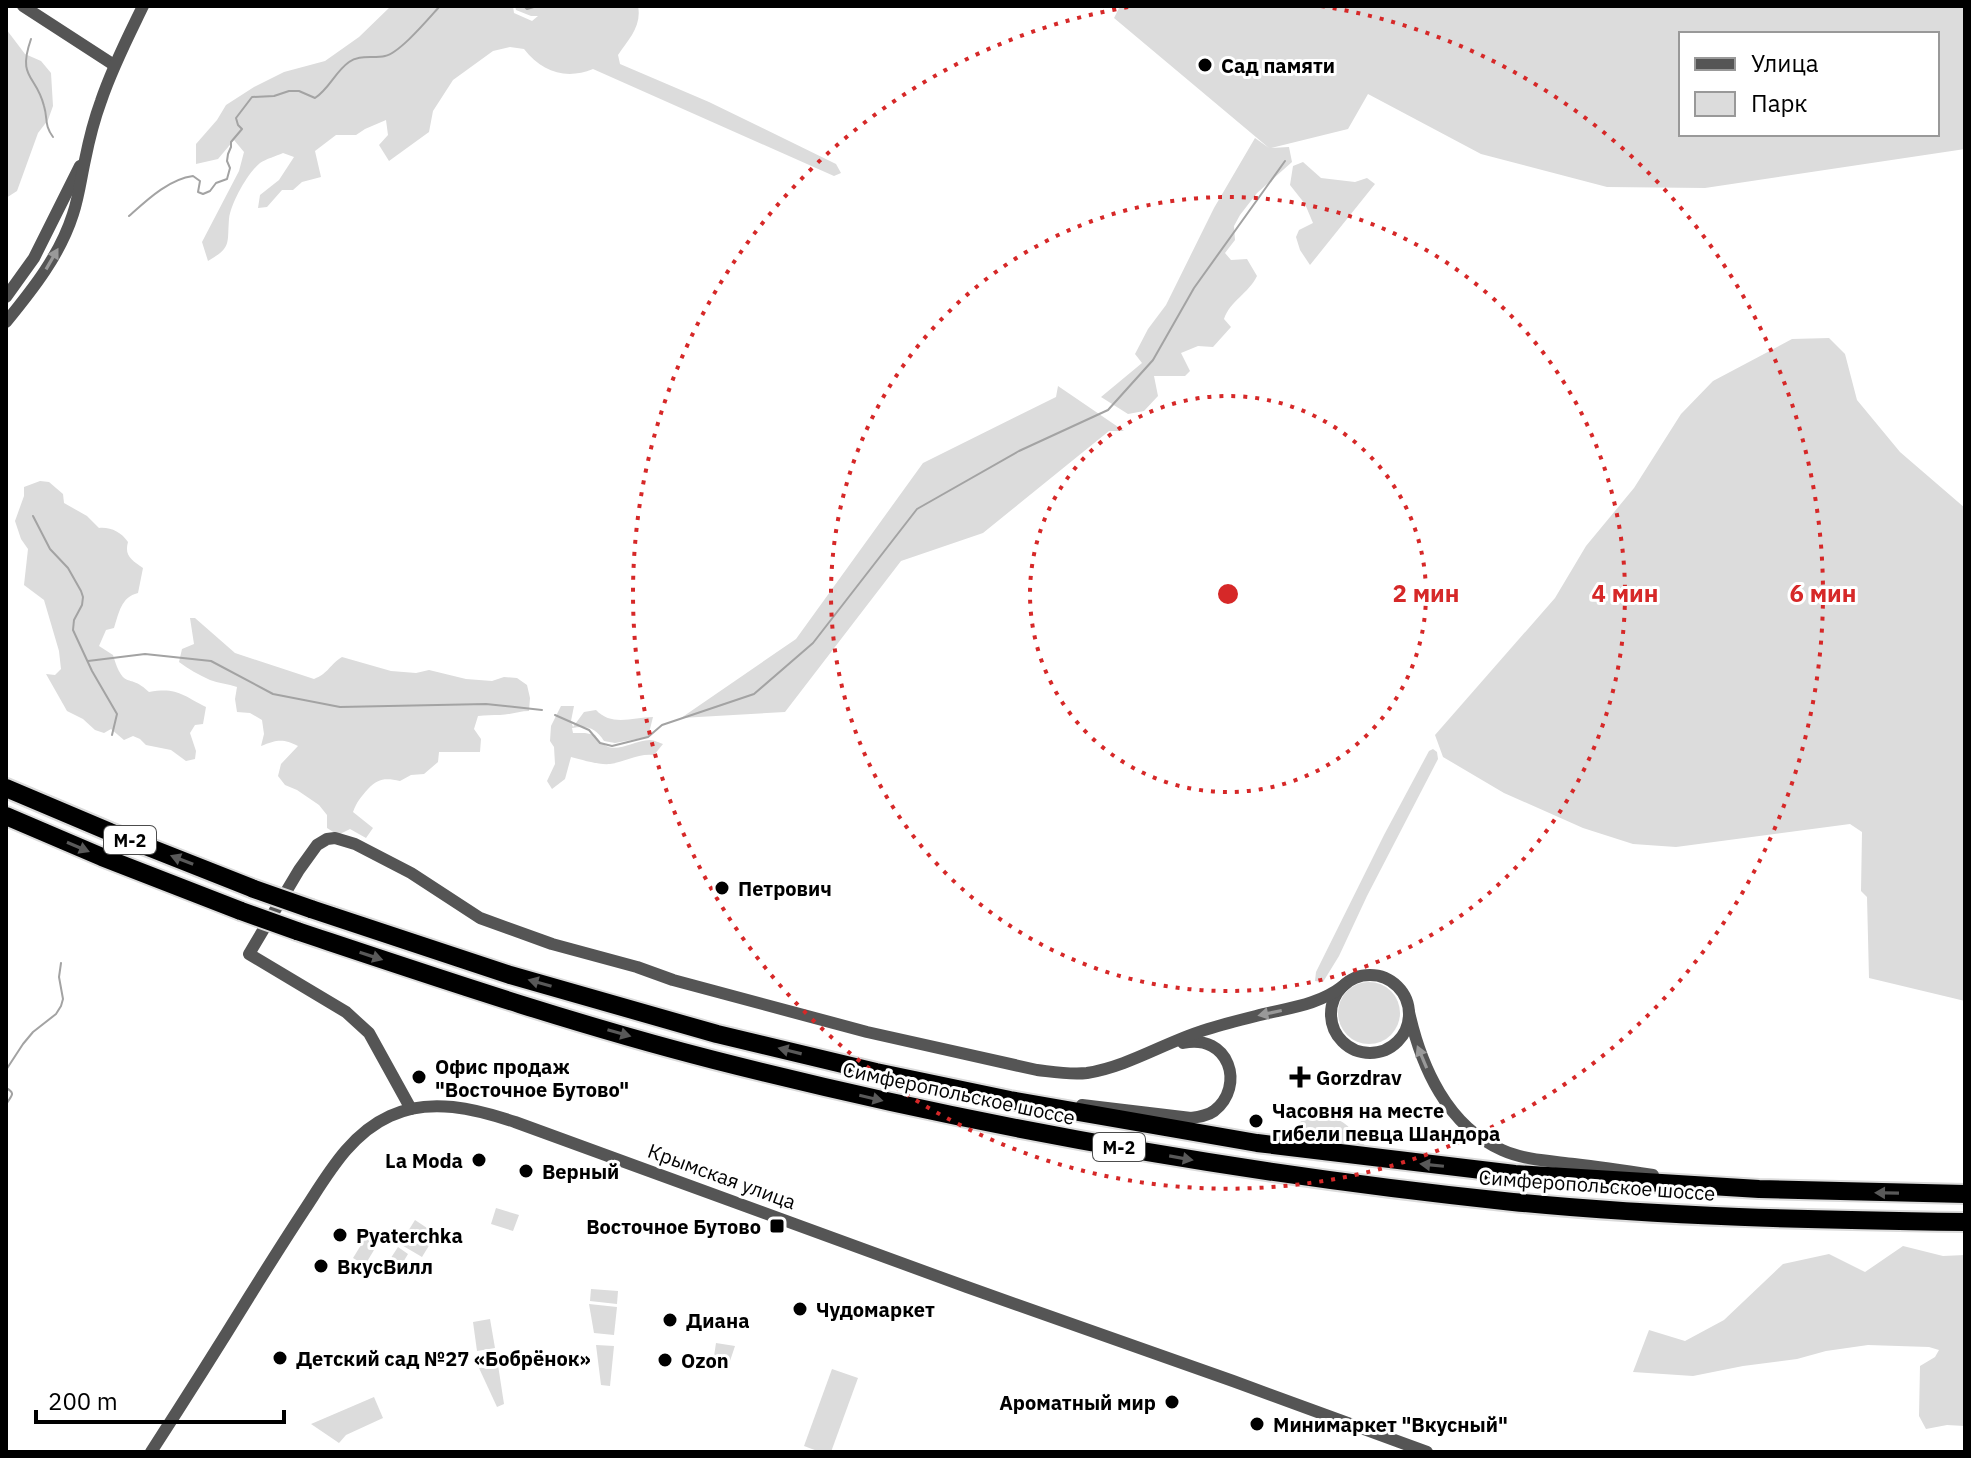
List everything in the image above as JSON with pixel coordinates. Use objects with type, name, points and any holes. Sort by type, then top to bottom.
[{"type":"highway","name":"Симферопольское шоссе","points":[[6,788],[254,889],[510,975],[717,1034],[1010,1100],[1257,1143],[1515,1174],[1759,1189],[1965,1194]]},
{"type":"highway","name":"Симферопольское шоссе","points":[[6,816],[241,911],[502,999],[710,1060],[903,1106],[1247,1169],[1515,1202],[1784,1220],[1965,1222]]},
{"type":"street","points":[[23,6],[114,65]]},
{"type":"street","points":[[6,322],[32,290],[64,236],[73,213],[100,103],[114,65],[143,6]]},
{"type":"street","points":[[6,297],[34,258],[85,156]]},
{"type":"street","points":[[411,1109],[369,1033],[358,1021],[249,954],[299,870],[317,845],[327,839],[355,844],[411,873],[480,918],[552,944],[867,1032],[1001,1064],[1064,1074],[1087,1073],[1141,1058],[1205,1030],[1311,1003],[1333,994],[1352,980],[1373,975],[1394,983],[1401,991],[1416,1044],[1430,1078],[1447,1104],[1468,1127],[1501,1150],[1531,1159],[1759,1189]]},
{"type":"street","points":[[1343,986],[1335,996],[1331,1020],[1341,1040],[1358,1051],[1379,1052],[1397,1042],[1404,1033],[1409,1012]]},
{"type":"street","points":[[1010,1100],[1191,1118],[1214,1111],[1227,1093],[1230,1080],[1230,1067],[1222,1053],[1216,1046],[1194,1041],[1164,1047]]},
{"type":"street","name":"Крымская улица","points":[[151,1452],[332,1167],[368,1130],[391,1116],[432,1106],[487,1113],[515,1122],[1427,1452]]},
{"type":"green space","points":[[391,6],[513,6],[514,13],[532,21],[538,16],[516,10],[515,6],[638,6],[636,26],[618,55],[620,64],[709,102],[836,164],[841,173],[834,176],[593,69],[573,74],[555,72],[524,49],[510,47],[493,51],[453,80],[433,111],[429,132],[389,161],[379,145],[388,135],[386,120],[356,135],[336,135],[315,151],[321,177],[302,182],[293,190],[282,190],[267,207],[258,208],[260,195],[279,180],[294,157],[283,153],[260,163],[245,181],[233,205],[225,248],[208,261],[202,242],[239,171],[244,152],[234,140],[218,159],[196,164],[196,144],[226,105],[284,72],[325,61],[359,37]]},
{"type":"green space","points":[[1120,6],[1965,6],[1965,149],[1705,188],[1607,187],[1481,154],[1368,94],[1348,129],[1271,148],[1289,147],[1292,162],[1257,193],[1234,226],[1235,240],[1225,253],[1231,260],[1247,259],[1257,276],[1227,313],[1224,319],[1231,327],[1213,347],[1198,346],[1181,353],[1190,371],[1185,376],[1154,376],[1158,396],[1144,411],[1128,414],[1101,397],[1142,363],[1135,354],[1166,305],[1214,208],[1255,138],[1269,148],[1114,18]]},
{"type":"green space","points":[[6,29],[25,54],[41,61],[51,73],[53,106],[48,120],[38,133],[17,191],[6,198]]},
{"type":"green space","points":[[1303,162],[1321,178],[1355,182],[1367,178],[1375,184],[1310,265],[1296,237],[1299,230],[1313,223],[1305,204],[1290,185],[1293,166]]},
{"type":"green space","points":[[1829,338],[1845,354],[1857,400],[1900,452],[1965,508],[1965,1001],[1869,978],[1867,897],[1861,891],[1862,832],[1850,824],[1676,847],[1633,844],[1583,828],[1504,793],[1443,757],[1435,735],[1555,598],[1586,546],[1634,488],[1681,414],[1713,381],[1792,339]]},
{"type":"green space","points":[[1058,386],[1124,431],[1109,431],[983,533],[901,561],[785,712],[681,718],[796,639],[923,463],[1056,397]]},
{"type":"green space","points":[[40,481],[49,482],[63,494],[64,503],[87,516],[99,528],[112,529],[122,535],[128,542],[130,557],[143,568],[138,593],[124,602],[114,628],[106,630],[99,646],[113,655],[124,678],[149,692],[173,691],[206,707],[203,724],[195,725],[190,733],[196,751],[195,759],[186,761],[171,750],[146,745],[133,736],[124,740],[111,729],[104,733],[95,730],[67,711],[46,674],[55,675],[61,669],[59,651],[44,600],[24,585],[28,549],[15,521],[24,487]]},
{"type":"green space","points":[[190,618],[195,618],[235,653],[314,679],[342,657],[391,671],[416,673],[429,670],[466,679],[492,681],[504,677],[517,678],[527,685],[529,711],[478,716],[474,729],[481,739],[480,752],[439,752],[438,762],[424,774],[411,775],[400,781],[386,779],[375,783],[361,797],[353,812],[373,828],[366,838],[350,829],[338,835],[327,828],[327,815],[319,805],[285,785],[278,776],[281,764],[298,746],[280,741],[261,746],[264,734],[262,720],[250,713],[237,712],[237,687],[210,680],[179,662],[182,649],[194,644]]},
{"type":"green space","points":[[561,706],[574,706],[573,727],[584,712],[596,710],[616,720],[653,717],[648,737],[615,743],[604,741],[591,728],[572,728],[573,733],[595,735],[614,748],[650,740],[663,744],[654,755],[642,755],[610,764],[571,757],[565,779],[552,789],[547,781],[555,764],[554,747],[550,741],[551,726]]},
{"type":"green space","points":[[1433,749],[1438,759],[1339,956],[1323,982],[1315,981],[1316,972],[1384,835],[1429,751]]},
{"type":"green space","points":[[1363,982],[1375,982],[1391,991],[1398,1001],[1398,1025],[1391,1035],[1375,1044],[1363,1044],[1343,1030],[1338,1019],[1338,1007],[1352,987]]},
{"type":"green space","points":[[1313,1114],[1343,1122],[1365,1146],[1286,1135]]},
{"type":"green space","points":[[496,1208],[519,1215],[513,1231],[491,1224]]},
{"type":"green space","points":[[415,1220],[436,1234],[422,1257],[400,1244]]},
{"type":"green space","points":[[366,1237],[377,1245],[365,1265],[353,1258]]},
{"type":"green space","points":[[1903,1246],[1943,1256],[1965,1255],[1965,1426],[1926,1429],[1919,1416],[1920,1366],[1935,1357],[1939,1350],[1929,1347],[1868,1345],[1693,1376],[1633,1372],[1649,1330],[1685,1341],[1724,1320],[1783,1264],[1829,1254],[1865,1272]]},
{"type":"green space","points":[[398,1247],[408,1254],[402,1264],[398,1261],[389,1274],[383,1270]]},
{"type":"green space","points":[[591,1289],[618,1291],[617,1304],[590,1301]]},
{"type":"green space","points":[[589,1304],[617,1307],[614,1335],[594,1333]]},
{"type":"green space","points":[[490,1319],[495,1348],[477,1351],[473,1322]]},
{"type":"green space","points":[[716,1343],[735,1346],[728,1367],[713,1363]]},
{"type":"green space","points":[[596,1345],[614,1346],[610,1386],[601,1385]]},
{"type":"green space","points":[[498,1365],[504,1404],[497,1407],[479,1368]]},
{"type":"green space","points":[[832,1369],[858,1378],[831,1452],[820,1452],[804,1446]]},
{"type":"green space","points":[[374,1397],[383,1418],[346,1435],[339,1443],[311,1424]]},
{"type":"waterway","points":[[129,216],[175,181],[193,176],[200,181],[198,192],[203,194],[216,183],[227,179],[231,142],[242,129],[236,118],[252,97],[299,91],[315,98],[353,60],[385,56],[398,49],[440,6]]},
{"type":"waterway","points":[[524,6],[527,9],[537,6]]},
{"type":"waterway","points":[[31,39],[27,69],[41,96],[53,137]]},
{"type":"waterway","points":[[555,715],[589,730],[600,743],[612,746],[648,737],[662,725],[754,694],[813,643],[917,509],[1019,451],[1108,410],[1153,360],[1194,288],[1285,161]]},
{"type":"waterway","points":[[33,516],[50,549],[68,568],[81,591],[82,605],[74,620],[73,630],[117,714],[112,735]]},
{"type":"waterway","points":[[88,661],[145,654],[211,661],[273,694],[340,707],[486,704],[542,710]]},
{"type":"waterway","points":[[6,1070],[33,1032],[56,1014],[61,1006],[61,963]]},
{"type":"waterway","points":[[6,1088],[12,1094],[6,1105]]},
{"type":"place","name":"Сад памяти","points":[[1205,65]]},
{"type":"place","name":"Петрович","points":[[722,888]]},
{"type":"place","name":"Офис продаж \"Восточное Бутово\"","points":[[419,1077]]},
{"type":"place","name":"Gorzdrav","points":[[1300,1077]]},
{"type":"place","name":"Часовня на месте гибели певца Шандора","points":[[1256,1121]]},
{"type":"place","name":"La Moda","points":[[479,1160]]},
{"type":"place","name":"Верный","points":[[526,1171]]},
{"type":"place","name":"Восточное Бутово","points":[[777,1226]]},
{"type":"place","name":"Pyaterchka","points":[[340,1235]]},
{"type":"place","name":"ВкусВилл","points":[[321,1266]]},
{"type":"place","name":"Чудомаркет","points":[[800,1309]]},
{"type":"place","name":"Диана","points":[[670,1320]]},
{"type":"place","name":"Детский сад №27 «Бобрёнок»","points":[[280,1358]]},
{"type":"place","name":"Ozon","points":[[665,1360]]},
{"type":"place","name":"Ароматный мир","points":[[1172,1402]]},
{"type":"place","name":"Минимаркет \"Вкусный\"","points":[[1257,1424]]}]
